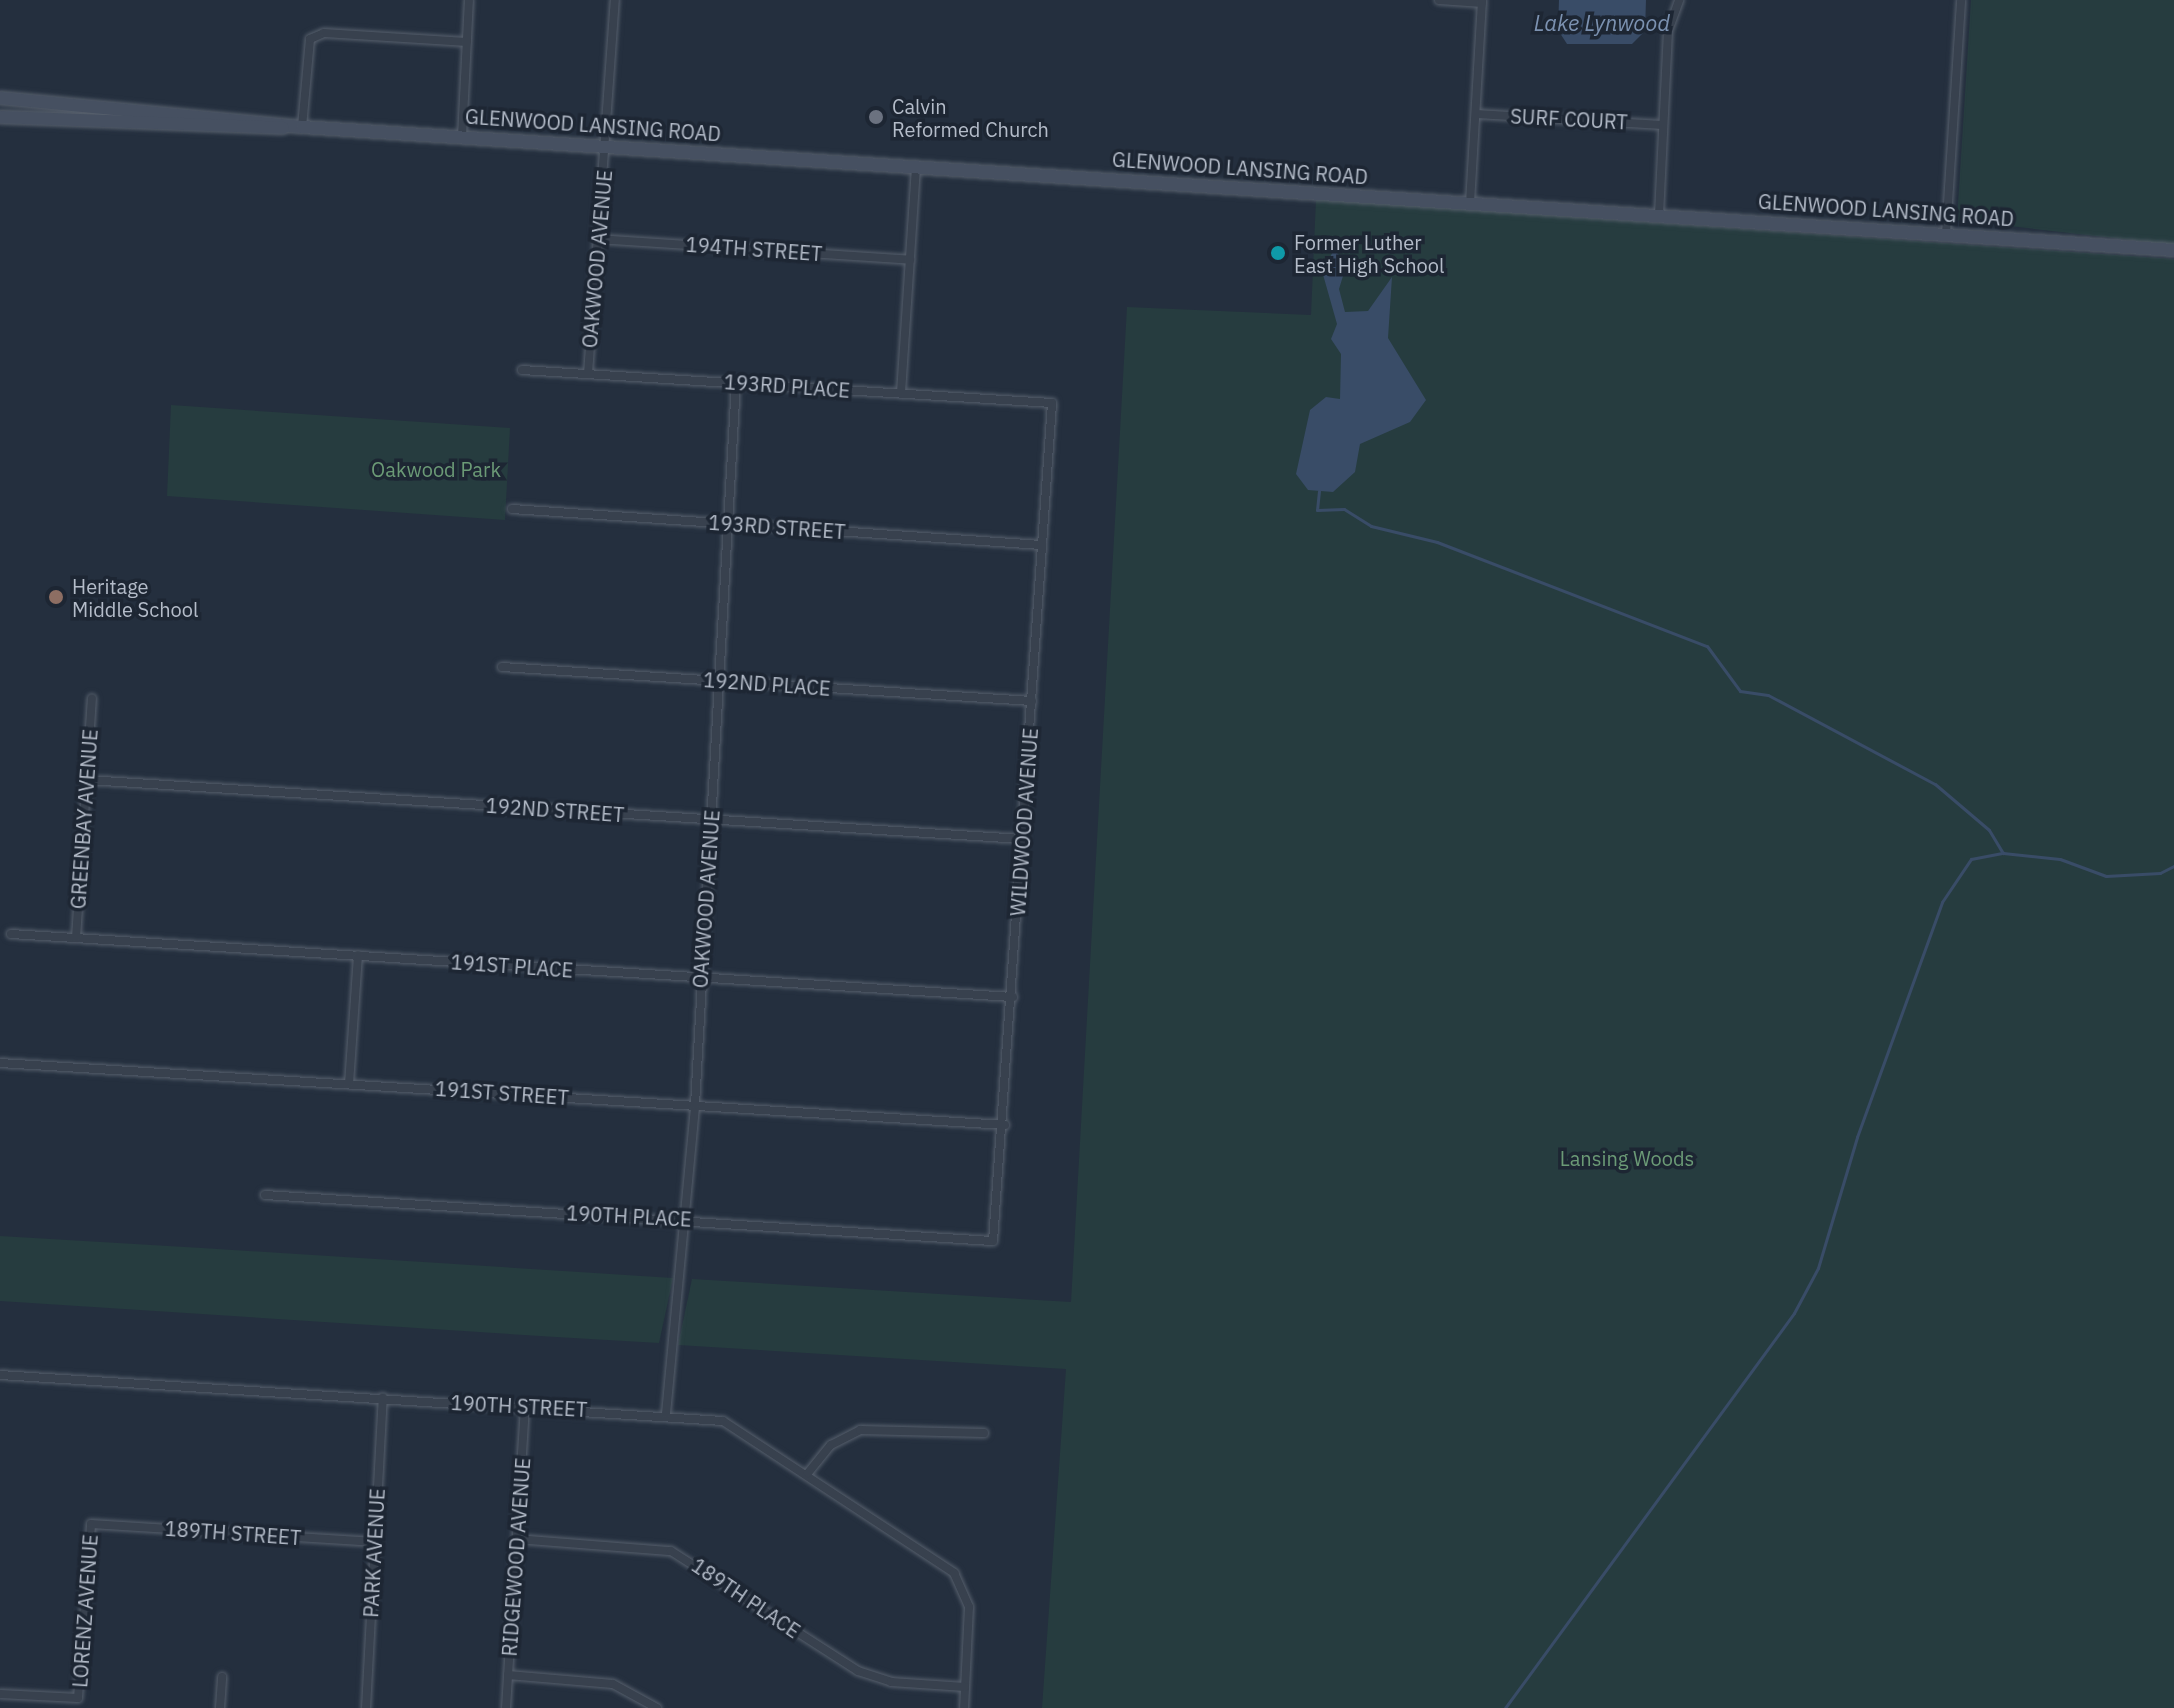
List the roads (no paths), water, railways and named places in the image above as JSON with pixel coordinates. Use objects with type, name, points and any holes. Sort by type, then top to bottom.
[{"type":"main road","name":"GLENWOOD LANSING ROAD","points":[[0,98],[302,127],[2174,250]]},
{"type":"main road","name":"GLENWOOD LANSING ROAD","points":[[0,117],[249,131],[302,127]]},
{"type":"street","points":[[462,137],[469,0]]},
{"type":"street","name":"OAKWOOD AVENUE","points":[[588,374],[607,146],[615,0]]},
{"type":"street","points":[[1439,0],[1482,1],[1470,203]]},
{"type":"street","points":[[1659,215],[1668,31],[1679,0]]},
{"type":"street","points":[[1946,234],[1961,0]]},
{"type":"street","points":[[302,127],[307,48],[324,33],[467,42]]},
{"type":"street","name":"SURF COURT","points":[[1476,114],[1663,125]]},
{"type":"street","points":[[901,393],[916,167]]},
{"type":"street","name":"194TH STREET","points":[[597,239],[910,260]]},
{"type":"street","name":"193RD PLACE","points":[[522,370],[1052,403]]},
{"type":"street","name":"OAKWOOD AVENUE","points":[[666,1414],[695,1105],[736,383]]},
{"type":"street","name":"WILDWOOD AVENUE","points":[[993,1241],[1005,1125],[1052,403]]},
{"type":"street","name":"193RD STREET","points":[[512,509],[1042,545]]},
{"type":"street","name":"192ND PLACE","points":[[502,667],[1032,701]]},
{"type":"street","name":"GREENBAY AVENUE","points":[[76,938],[92,699]]},
{"type":"street","name":"192ND STREET","points":[[87,780],[1023,839]]},
{"type":"street","name":"191ST PLACE","points":[[11,934],[1013,997]]},
{"type":"street","points":[[349,1084],[358,955]]},
{"type":"street","name":"191ST STREET","points":[[0,1063],[1005,1125]]},
{"type":"street","name":"190TH PLACE","points":[[265,1195],[993,1241]]},
{"type":"street","name":"190TH STREET","points":[[0,1375],[666,1414],[734,1426],[946,1565],[969,1607],[965,1687]]},
{"type":"street","name":"PARK AVENUE","points":[[366,1708],[383,1397]]},
{"type":"street","name":"RIDGEWOOD AVENUE","points":[[506,1708],[525,1406]]},
{"type":"street","points":[[808,1473],[831,1445],[860,1430],[984,1433]]},
{"type":"street","name":"189TH STREET","points":[[91,1524],[375,1542]]},
{"type":"street","name":"LORENZ AVENUE","points":[[0,1694],[78,1698],[91,1524]]},
{"type":"street","name":"189TH PLACE","points":[[517,1539],[671,1551],[858,1671],[891,1682],[965,1687]]},
{"type":"street","points":[[508,1675],[613,1684],[657,1708]]},
{"type":"street","points":[[220,1708],[222,1677]]},
{"type":"street","points":[[964,1708],[965,1687]]},
{"type":"water","name":"Lake Lynwood","points":[[1559,0],[1646,0],[1645,31],[1632,44],[1567,44],[1558,30]]},
{"type":"water","points":[[1334,250],[1347,263],[1339,289],[1345,312],[1368,311],[1392,277],[1388,338],[1426,400],[1410,422],[1360,444],[1355,472],[1333,492],[1308,490],[1296,474],[1310,410],[1326,397],[1340,399],[1341,354],[1331,339],[1337,324],[1322,271]]},
{"type":"waterway","points":[[1319,491],[1317,510],[1344,509],[1371,526],[1437,542],[1707,646],[1740,691],[1768,695],[1935,784],[1989,830],[2003,853]]},
{"type":"waterway","points":[[1505,1708],[1794,1313],[1818,1268],[1857,1137],[1942,902],[1971,859],[2003,853],[2060,859],[2106,876],[2160,873],[2174,866]]},
{"type":"place","name":"Calvin Reformed Church","points":[[876,117]]},
{"type":"place","name":"Former Luther East High School","points":[[1278,253]]},
{"type":"place","name":"Heritage Middle School","points":[[56,597]]},
{"type":"park label","name":"Oakwood Park","points":[[436,469]]},
{"type":"park label","name":"Lansing Woods","points":[[1627,1158]]}]
